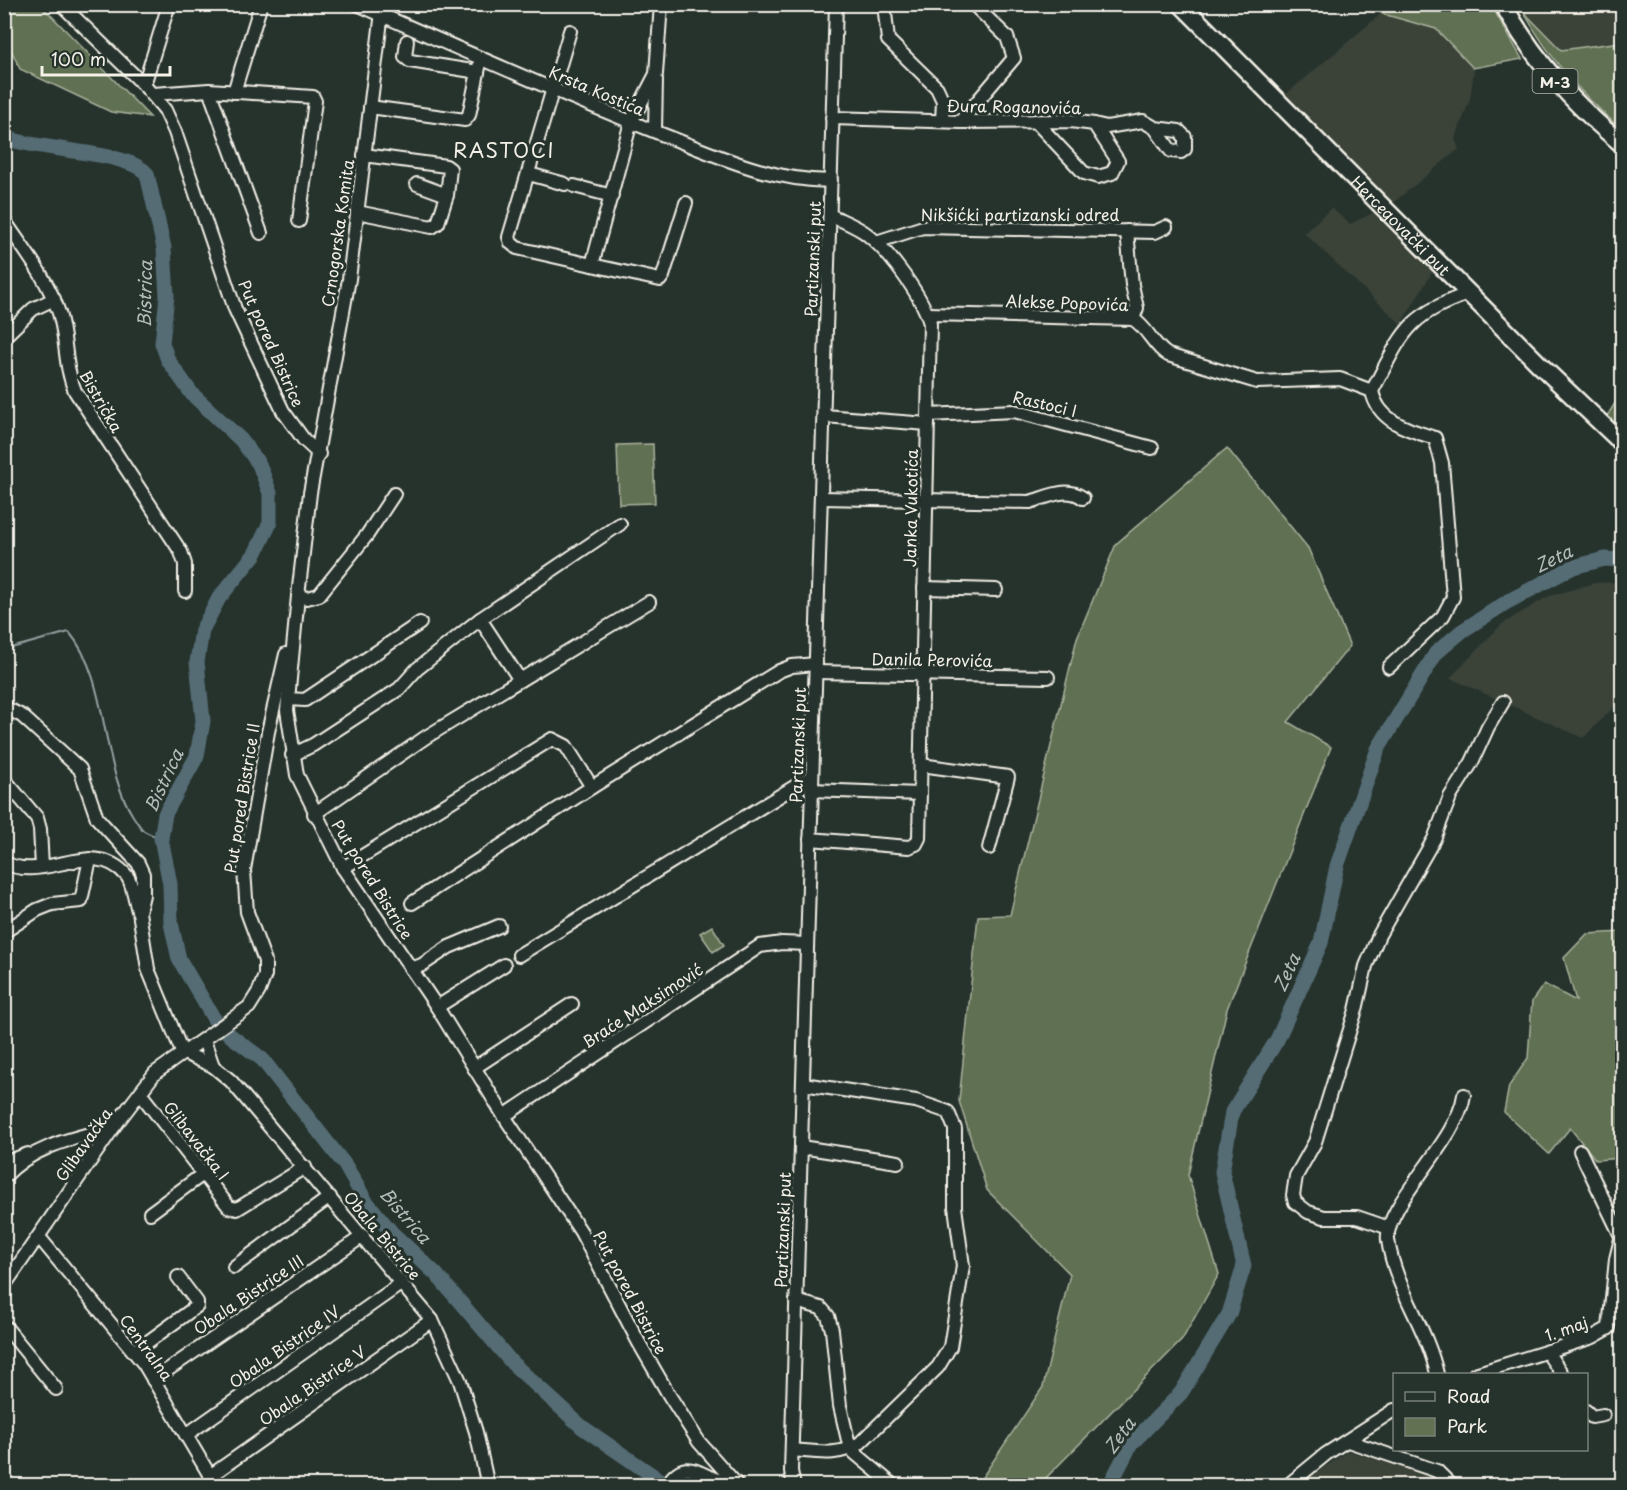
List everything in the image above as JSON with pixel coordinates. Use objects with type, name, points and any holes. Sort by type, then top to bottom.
[{"type":"main road","name":"Hercegovački put","points":[[1181,4],[1471,293],[1541,366],[1623,443]]},
{"type":"main road","name":"M-3","points":[[1503,4],[1533,52],[1554,78],[1583,110],[1623,144]]},
{"type":"street","points":[[61,4],[73,10],[144,85],[169,4]]},
{"type":"street","points":[[234,92],[261,4]]},
{"type":"street","name":"Krsta Kostića","points":[[357,4],[382,10],[481,58],[555,90],[755,171],[782,177],[831,181]]},
{"type":"street","points":[[655,131],[661,4]]},
{"type":"street","name":"Partizanski put","points":[[794,1485],[791,1472],[836,4]]},
{"type":"street","points":[[884,4],[888,40],[937,88],[943,101],[942,121]]},
{"type":"street","points":[[960,122],[1014,58],[1006,37],[973,4]]},
{"type":"street","name":"Crnogorska Komita","points":[[319,454],[349,279],[382,10]]},
{"type":"street","points":[[570,31],[555,90],[510,237],[511,243],[517,248],[660,280],[686,203]]},
{"type":"street","points":[[407,40],[406,60],[478,72]]},
{"type":"street","points":[[370,107],[465,120],[469,115],[481,58]]},
{"type":"street","points":[[592,264],[631,122],[656,74]]},
{"type":"street","name":"Put pored Bistrice","points":[[144,85],[165,110],[175,132],[235,309],[283,411],[304,440],[319,454],[310,493],[288,705],[292,755],[297,775],[314,814],[344,868],[437,1007],[504,1116],[590,1248],[639,1343],[669,1395],[699,1442],[735,1483]]},
{"type":"street","points":[[208,90],[261,233]]},
{"type":"street","points":[[153,94],[208,90],[310,95],[315,102],[299,221]]},
{"type":"street","name":"Đura Roganovića","points":[[832,118],[960,122],[1035,121],[1094,124],[1118,160],[1112,173],[1098,177],[1084,173],[1035,121]]},
{"type":"street","points":[[1094,124],[1107,127],[1137,120],[1155,128]]},
{"type":"street","points":[[357,212],[432,227],[438,223],[447,195],[451,171],[447,166],[364,155]]},
{"type":"street","points":[[529,174],[612,196]]},
{"type":"street","points":[[417,184],[447,195]]},
{"type":"street","points":[[830,215],[865,233],[876,242],[928,314]]},
{"type":"street","name":"Bistrička","points":[[4,220],[50,288],[60,316],[68,375],[75,391],[181,552],[185,564],[185,591]]},
{"type":"street","name":"Nikšićki partizanski odred","points":[[876,242],[923,227],[1155,232],[1166,227]]},
{"type":"street","points":[[1127,231],[1132,285],[1137,308],[1133,319]]},
{"type":"street","points":[[1389,667],[1443,616],[1453,597],[1442,463],[1436,438],[1394,424],[1378,406],[1372,391],[1410,325],[1443,302],[1471,293]]},
{"type":"street","points":[[4,337],[33,309],[54,299]]},
{"type":"street","name":"Alekse Popovića","points":[[928,314],[1133,319],[1142,325],[1158,348],[1168,355],[1257,382],[1340,379],[1372,391]]},
{"type":"street","name":"Janka Vukotića","points":[[810,839],[898,847],[916,844],[919,838],[931,334],[928,314]]},
{"type":"street","name":"Rastoci I","points":[[824,416],[928,419],[1014,411],[1152,448]]},
{"type":"street","points":[[821,498],[1030,502],[1062,493],[1076,493],[1083,498]]},
{"type":"street","points":[[298,596],[307,598],[319,595],[367,535],[394,494]]},
{"type":"street","points":[[292,755],[313,745],[399,689],[417,669],[480,619],[620,524]]},
{"type":"street","points":[[924,588],[996,590]]},
{"type":"street","points":[[314,814],[426,737],[649,602]]},
{"type":"street","points":[[480,619],[520,680]]},
{"type":"street","points":[[273,708],[305,700],[420,623]]},
{"type":"street","name":"Put pored Bistrice II","points":[[205,1040],[249,1007],[265,975],[265,961],[247,912],[244,870],[273,708],[285,657],[293,643]]},
{"type":"street","name":"Danila Perovića","points":[[412,903],[592,787],[792,666],[922,676],[1048,677]]},
{"type":"street","points":[[1389,1228],[1357,1217],[1324,1216],[1308,1212],[1295,1202],[1293,1195],[1295,1182],[1315,1142],[1356,1010],[1366,966],[1379,935],[1434,838],[1450,798],[1472,762],[1488,727],[1503,702]]},
{"type":"street","points":[[4,707],[22,716],[80,769],[97,818],[138,863],[143,874],[143,895],[138,912]]},
{"type":"street","points":[[344,868],[552,740],[567,746],[592,787]]},
{"type":"street","points":[[921,765],[1008,777],[989,848]]},
{"type":"street","points":[[519,955],[812,776]]},
{"type":"street","points":[[4,779],[37,818],[42,867]]},
{"type":"street","points":[[811,790],[920,794]]},
{"type":"street","points":[[4,932],[37,910],[52,904],[81,901],[85,893],[90,859]]},
{"type":"street","points":[[4,862],[23,869],[90,859],[115,866],[128,877],[138,912],[148,969],[183,1052]]},
{"type":"street","points":[[411,969],[422,965],[449,947],[499,926]]},
{"type":"street","name":"Braće Maksimović","points":[[504,1116],[760,946],[782,943],[807,944]]},
{"type":"street","points":[[437,1007],[504,965]]},
{"type":"street","points":[[474,1068],[572,1004]]},
{"type":"street","points":[[205,1040],[213,1066]]},
{"type":"street","name":"Glibavačka","points":[[4,1286],[113,1128],[155,1073],[183,1052],[205,1040]]},
{"type":"street","name":"Obala Bistrice","points":[[183,1052],[213,1066],[231,1081],[432,1320],[460,1381],[476,1432],[488,1485]]},
{"type":"street","points":[[792,1450],[830,1454],[850,1449],[860,1443],[938,1367],[950,1347],[963,1266],[955,1207],[955,1129],[948,1112],[934,1106],[882,1094],[803,1084]]},
{"type":"street","name":"Glibavačka I","points":[[140,1093],[229,1207],[237,1209],[305,1167]]},
{"type":"street","points":[[1437,1373],[1430,1351],[1401,1288],[1388,1241],[1389,1228],[1429,1161],[1452,1132],[1462,1111],[1464,1095]]},
{"type":"street","points":[[4,1163],[63,1141],[113,1128]]},
{"type":"street","points":[[801,1147],[898,1162]]},
{"type":"street","points":[[1580,1150],[1622,1235]]},
{"type":"street","points":[[4,1177],[35,1153]]},
{"type":"street","points":[[150,1213],[203,1174]]},
{"type":"street","points":[[234,1267],[330,1197]]},
{"type":"street","name":"1. maj","points":[[1478,1373],[1593,1337],[1609,1328],[1622,1235]]},
{"type":"street","name":"Obala Bistrice III","points":[[153,1380],[363,1236]]},
{"type":"street","name":"Centralna","points":[[39,1237],[134,1352],[213,1481]]},
{"type":"street","points":[[134,1352],[197,1306],[197,1302],[178,1277]]},
{"type":"street","name":"Obala Bistrice IV","points":[[186,1435],[402,1283]]},
{"type":"street","points":[[796,1301],[812,1304],[828,1316],[832,1330],[840,1406],[850,1449],[894,1485]]},
{"type":"street","name":"Obala Bistrice V","points":[[213,1481],[432,1320]]},
{"type":"street","points":[[4,1325],[56,1389]]},
{"type":"street","points":[[1547,1352],[1561,1373]]},
{"type":"street","points":[[1287,1485],[1326,1454],[1393,1411]]},
{"type":"street","points":[[1588,1412],[1592,1417],[1603,1415]]},
{"type":"street","points":[[1348,1441],[1437,1471],[1452,1485]]},
{"type":"street","points":[[666,1485],[674,1474],[686,1468],[724,1482],[735,1483]]},
{"type":"shaded area","points":[[1521,5],[1619,5],[1622,43],[1561,50],[1523,11]]},
{"type":"shaded area","points":[[1382,13],[1436,29],[1474,69],[1470,100],[1455,139],[1459,149],[1393,203],[1285,95]]},
{"type":"shaded area","points":[[1331,208],[1350,224],[1373,213],[1433,271],[1401,324],[1304,233]]},
{"type":"shaded area","points":[[1622,582],[1622,699],[1583,738],[1450,678],[1502,624],[1547,597],[1594,583]]},
{"type":"shaded area","points":[[1348,1451],[1431,1476],[1444,1486],[1297,1486]]},
{"type":"green space","points":[[4,5],[41,5],[150,117],[111,112],[20,69],[5,37]]},
{"type":"green space","points":[[1367,5],[1491,5],[1522,59],[1473,68],[1436,29],[1383,14]]},
{"type":"green space","points":[[1619,5],[1622,5],[1622,130],[1567,75],[1523,11],[1561,50],[1621,42]]},
{"type":"green space","points":[[1622,392],[1622,433],[1605,419]]},
{"type":"green space","points":[[653,444],[655,503],[619,504],[617,445]]},
{"type":"green space","points":[[1227,448],[1308,548],[1350,646],[1288,722],[1331,747],[1227,1009],[1188,1175],[1219,1274],[1182,1340],[1039,1485],[977,1485],[1043,1387],[1070,1274],[987,1190],[959,1101],[978,916],[1010,915],[1077,638],[1116,544]]},
{"type":"green space","points":[[712,926],[724,945],[713,952],[700,933]]},
{"type":"green space","points":[[1622,932],[1622,1158],[1596,1160],[1570,1128],[1549,1154],[1504,1112],[1509,1086],[1528,1058],[1532,1001],[1544,984],[1576,1001],[1564,958],[1587,934]]},
{"type":"waterway","name":"Bistrica","points":[[4,137],[39,146],[121,160],[137,166],[147,174],[164,248],[167,296],[162,343],[168,360],[192,394],[241,440],[259,464],[270,493],[270,523],[255,554],[219,598],[202,630],[197,662],[203,721],[197,756],[165,814],[161,838],[170,884],[171,923],[179,959],[214,1019],[231,1036],[262,1059],[345,1165],[365,1200],[392,1233],[436,1274],[512,1363],[582,1427],[668,1486]]},
{"type":"waterway","name":"Zeta","points":[[1109,1486],[1131,1444],[1181,1393],[1229,1314],[1244,1266],[1222,1172],[1232,1112],[1277,1040],[1321,943],[1337,866],[1378,749],[1436,653],[1462,631],[1507,602],[1573,567],[1605,559],[1622,560]]},
{"type":"waterway","points":[[4,650],[69,632],[92,674],[114,771],[122,795],[143,830],[161,838]]},
{"type":"district","name":"RASTOCI","points":[[504,150]]}]
